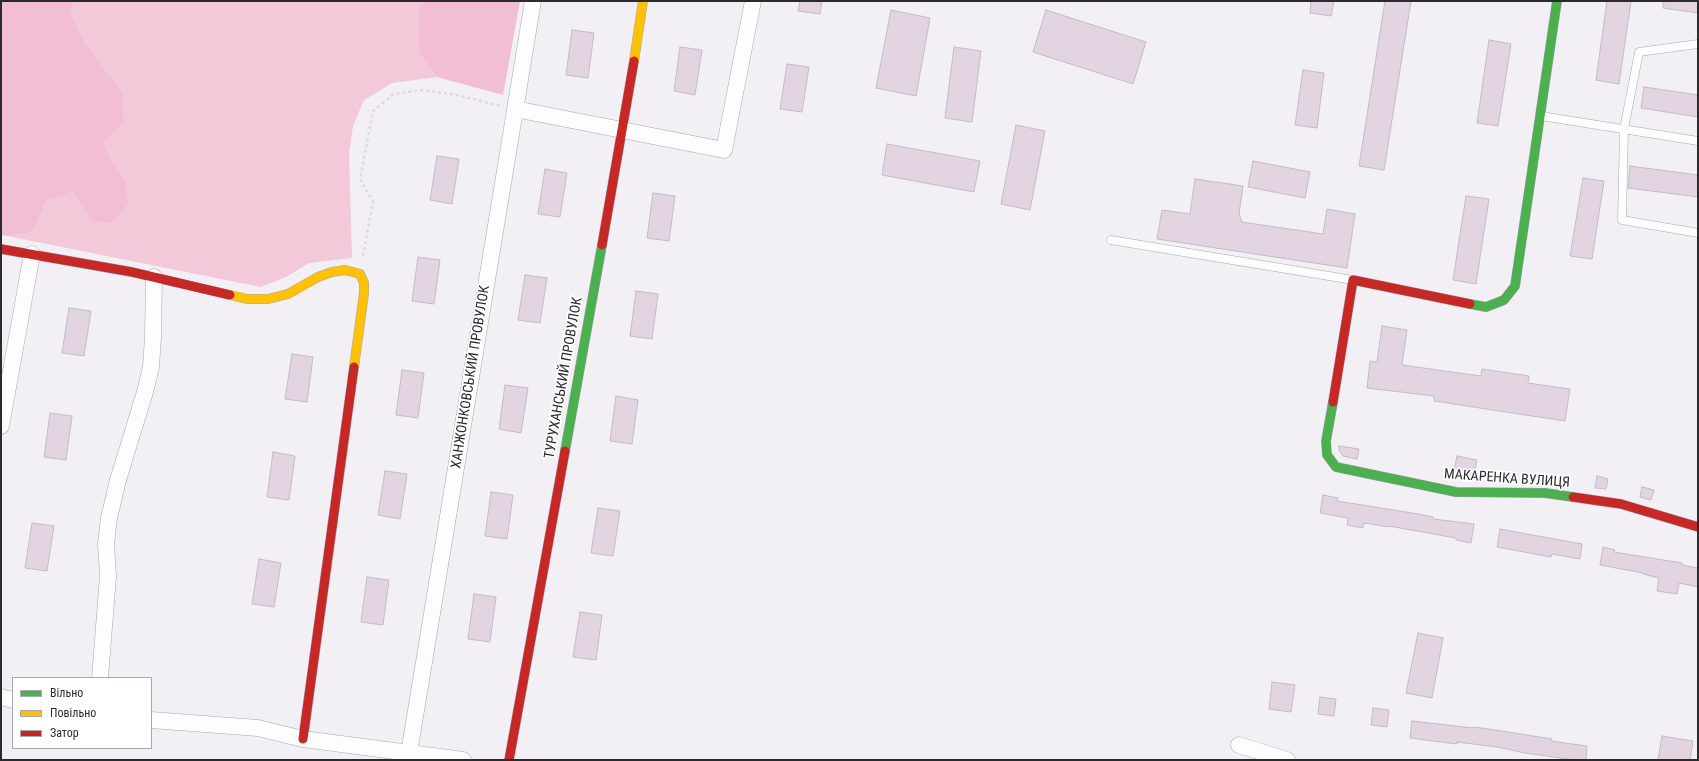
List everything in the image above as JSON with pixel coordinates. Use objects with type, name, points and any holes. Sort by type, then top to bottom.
[{"type":"street","name":"ХАНЖОНКОВСЬКИЙ ПРОВУЛОК","points":[[415,756],[533,1]]},
{"type":"street","name":"ТУРУХАНСЬКИЙ ПРОВУЛОК","points":[[509,760],[623,130],[643,1]]},
{"type":"street","points":[[515,109],[724,150],[753,1]]},
{"type":"street","points":[[1353,280],[1486,307],[1504,300],[1515,286],[1557,1]]},
{"type":"street","points":[[1,249],[154,277],[247,299],[268,299],[288,294],[318,277],[332,272],[345,270],[360,274],[364,283],[364,294],[303,739]]},
{"type":"street","points":[[1,426],[32,254]]},
{"type":"street","points":[[100,677],[108,576],[106,544],[107,531],[118,480],[145,392],[151,367],[154,277]]},
{"type":"street","name":"МАКАРЕНКА ВУЛИЦЯ","points":[[1353,280],[1326,441],[1327,455],[1336,467],[1456,492],[1545,494],[1621,504],[1698,527]]},
{"type":"street","points":[[1,697],[12,700]]},
{"type":"street","points":[[152,720],[258,728],[303,739],[415,756],[463,760]]},
{"type":"street","points":[[1239,745],[1287,760]]},
{"type":"lane","points":[[1698,44],[1639,52],[1624,129],[1622,220],[1698,233]]},
{"type":"lane","points":[[1540,116],[1698,142]]},
{"type":"lane","points":[[1111,240],[1353,280]]},
{"type":"path","points":[[360,274],[373,202],[360,179],[373,111],[394,94],[422,90],[457,95],[515,109]]},
{"type":"shaded area","points":[[1,1],[74,1],[71,14],[85,43],[123,93],[124,123],[104,142],[111,159],[125,181],[128,204],[111,224],[91,221],[72,192],[47,200],[33,232],[7,236],[1,235]]},
{"type":"shaded area","points":[[74,1],[422,1],[419,7],[419,53],[437,77],[392,83],[364,100],[353,126],[349,153],[352,258],[309,263],[286,277],[261,287],[7,236],[33,232],[47,200],[72,192],[91,221],[111,224],[111,159],[104,142],[124,123],[123,93],[85,43],[71,14]]},
{"type":"shaded area","points":[[422,1],[520,1],[503,95],[437,77],[419,53],[419,7]]},
{"type":"building","points":[[800,1],[822,1],[820,14],[798,11]]},
{"type":"building","points":[[1311,1],[1334,1],[1331,16],[1310,13]]},
{"type":"building","points":[[1385,1],[1411,1],[1384,170],[1359,166]]},
{"type":"building","points":[[1607,1],[1631,1],[1619,84],[1596,80]]},
{"type":"building","points":[[1663,1],[1698,1],[1698,13],[1663,8]]},
{"type":"building","points":[[891,10],[930,18],[916,96],[876,88]]},
{"type":"building","points":[[1046,10],[1146,42],[1133,84],[1033,52]]},
{"type":"building","points":[[572,30],[594,33],[588,78],[566,75]]},
{"type":"building","points":[[1489,40],[1511,44],[1498,126],[1477,123]]},
{"type":"building","points":[[680,47],[702,50],[695,95],[674,91]]},
{"type":"building","points":[[954,47],[981,51],[972,122],[945,118]]},
{"type":"building","points":[[787,64],[809,67],[802,112],[780,109]]},
{"type":"building","points":[[1303,70],[1324,73],[1317,128],[1295,125]]},
{"type":"building","points":[[1644,87],[1698,95],[1698,117],[1641,108]]},
{"type":"building","points":[[1016,125],[1045,131],[1030,210],[1001,204]]},
{"type":"building","points":[[887,144],[980,161],[974,192],[882,175]]},
{"type":"building","points":[[437,156],[459,159],[452,204],[430,200]]},
{"type":"building","points":[[1253,161],[1310,172],[1305,198],[1248,187]]},
{"type":"building","points":[[1630,166],[1698,175],[1698,197],[1628,188]]},
{"type":"building","points":[[545,169],[567,173],[560,217],[538,214]]},
{"type":"building","points":[[1583,178],[1604,181],[1592,259],[1570,256]]},
{"type":"building","points":[[1195,179],[1243,186],[1239,214],[1242,222],[1323,234],[1327,209],[1355,214],[1347,268],[1157,239],[1162,210],[1190,214]]},
{"type":"building","points":[[653,193],[675,196],[669,241],[647,238]]},
{"type":"building","points":[[1466,196],[1489,199],[1476,284],[1453,280]]},
{"type":"building","points":[[418,257],[440,260],[434,304],[412,301]]},
{"type":"building","points":[[525,275],[547,278],[540,323],[518,320]]},
{"type":"building","points":[[636,291],[658,294],[652,339],[630,336]]},
{"type":"building","points":[[69,308],[91,311],[84,356],[62,353]]},
{"type":"building","points":[[1382,326],[1407,330],[1402,365],[1481,376],[1482,369],[1529,376],[1528,383],[1570,389],[1565,421],[1434,401],[1434,396],[1367,388],[1370,361],[1377,362]]},
{"type":"building","points":[[292,354],[313,357],[307,402],[285,399]]},
{"type":"building","points":[[402,370],[424,373],[418,418],[396,415]]},
{"type":"building","points":[[505,385],[528,388],[521,433],[499,429]]},
{"type":"building","points":[[616,396],[638,400],[632,444],[610,441]]},
{"type":"building","points":[[50,413],[72,416],[66,460],[44,457]]},
{"type":"building","points":[[1339,446],[1359,449],[1357,459],[1343,456],[1339,450]]},
{"type":"building","points":[[273,452],[295,456],[289,500],[267,497]]},
{"type":"building","points":[[1457,456],[1477,460],[1474,475],[1454,471]]},
{"type":"building","points":[[385,471],[407,474],[400,519],[378,515]]},
{"type":"building","points":[[1597,476],[1608,479],[1606,489],[1595,488]]},
{"type":"building","points":[[1642,487],[1654,490],[1651,500],[1640,497]]},
{"type":"building","points":[[491,492],[513,495],[507,539],[485,536]]},
{"type":"building","points":[[1323,495],[1338,498],[1337,501],[1412,513],[1433,517],[1433,519],[1474,524],[1471,543],[1456,540],[1456,538],[1389,526],[1364,523],[1363,528],[1347,525],[1348,518],[1320,513]]},
{"type":"building","points":[[598,508],[620,511],[613,556],[591,553]]},
{"type":"building","points":[[32,523],[54,526],[47,571],[25,568]]},
{"type":"building","points":[[1500,529],[1582,544],[1580,559],[1552,554],[1551,557],[1497,547]]},
{"type":"building","points":[[1603,547],[1615,550],[1614,552],[1682,563],[1682,565],[1698,568],[1698,587],[1679,583],[1677,594],[1657,591],[1659,578],[1643,573],[1600,565]]},
{"type":"building","points":[[259,559],[281,563],[274,607],[252,604]]},
{"type":"building","points":[[367,577],[389,580],[383,625],[361,622]]},
{"type":"building","points":[[474,594],[496,597],[490,642],[468,639]]},
{"type":"building","points":[[580,612],[602,615],[596,660],[573,657]]},
{"type":"building","points":[[1418,633],[1443,638],[1432,698],[1406,693]]},
{"type":"building","points":[[1272,682],[1295,685],[1291,712],[1269,709]]},
{"type":"building","points":[[1320,697],[1336,699],[1334,716],[1318,714]]},
{"type":"building","points":[[1373,708],[1389,710],[1387,727],[1371,725]]},
{"type":"building","points":[[1412,721],[1489,729],[1552,739],[1551,741],[1587,746],[1586,760],[1575,760],[1457,742],[1457,744],[1410,738]]},
{"type":"building","points":[[1662,736],[1693,741],[1690,760],[1658,760]]},
{"type":"traffic: fast","points":[[1470,304],[1486,307],[1504,300],[1515,286],[1557,1]]},
{"type":"traffic: fast","points":[[565,451],[602,245]]},
{"type":"traffic: fast","points":[[1333,402],[1326,441],[1327,455],[1336,467],[1456,492],[1545,493],[1573,497]]},
{"type":"traffic: slow","points":[[634,61],[643,1]]},
{"type":"traffic: slow","points":[[230,295],[247,299],[268,299],[288,294],[318,277],[332,272],[345,270],[360,274],[364,283],[364,293],[354,367]]},
{"type":"traffic: jam","points":[[602,245],[634,61]]},
{"type":"traffic: jam","points":[[1,249],[132,272],[230,295]]},
{"type":"traffic: jam","points":[[1333,402],[1353,280],[1470,304]]},
{"type":"traffic: jam","points":[[303,739],[354,367]]},
{"type":"traffic: jam","points":[[509,760],[565,451]]},
{"type":"traffic: jam","points":[[1573,497],[1621,504],[1698,527]]}]
